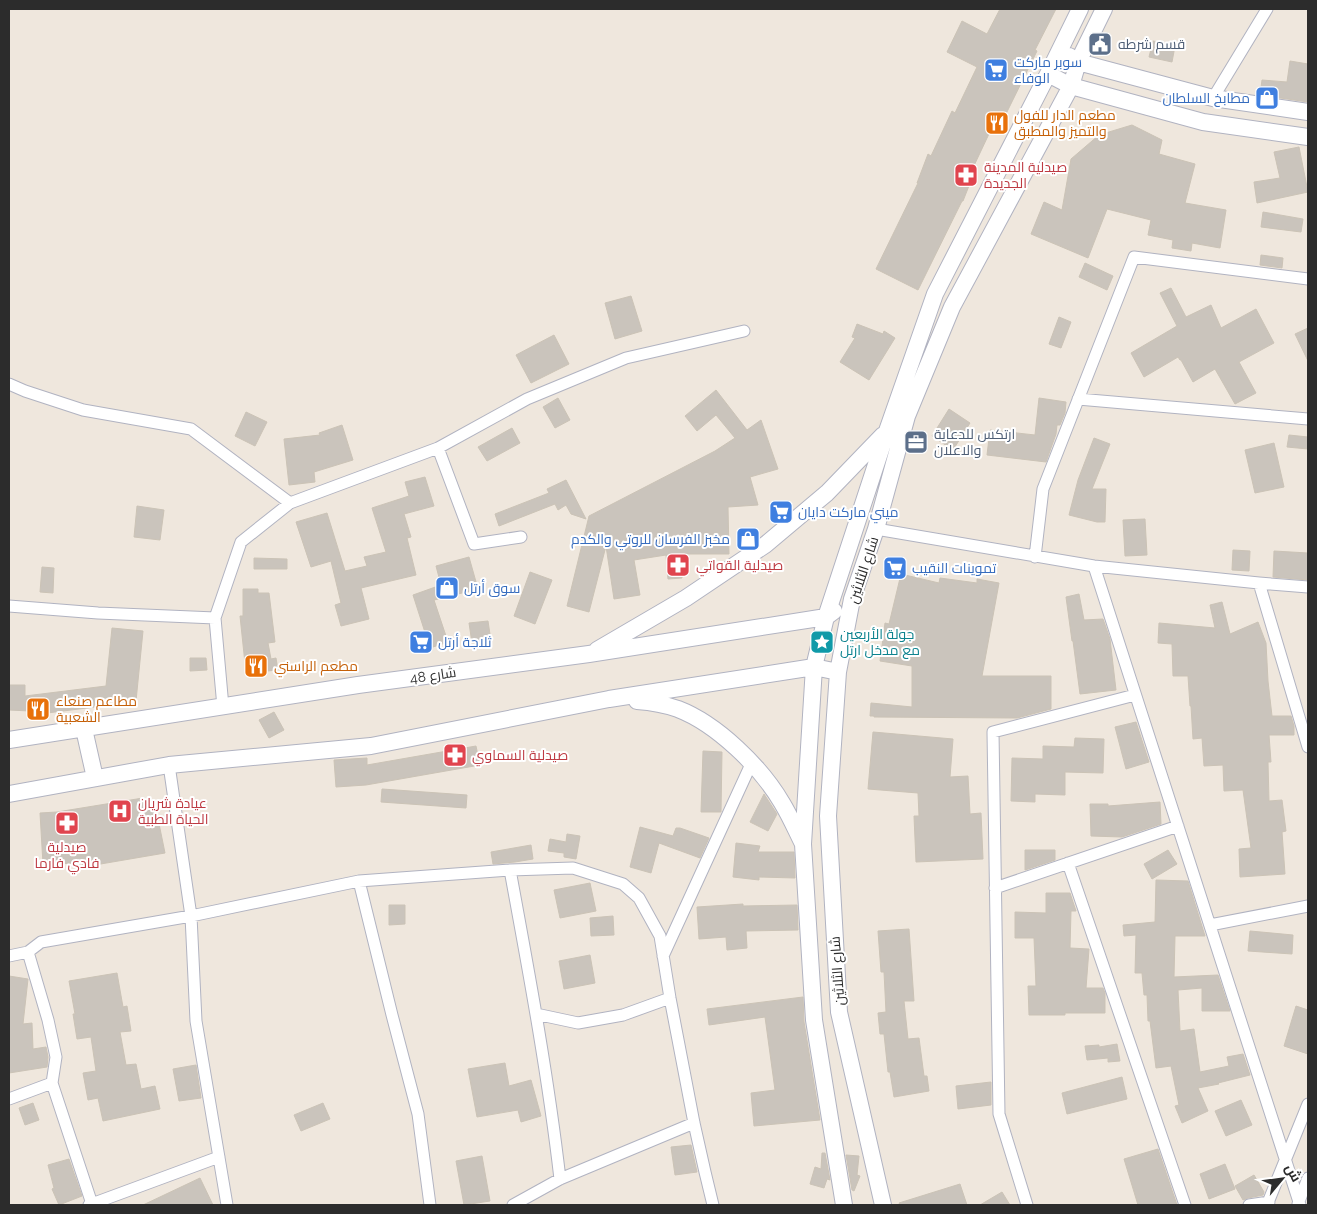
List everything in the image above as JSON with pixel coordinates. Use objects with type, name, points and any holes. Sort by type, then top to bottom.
[{"type":"main road","name":"شارع الثلاثين","points":[[844,1205],[814,1020],[803,844],[814,667],[826,617],[934,294],[1080,9]]},
{"type":"main road","name":"شارع الثلاثين","points":[[883,1205],[839,1012],[828,816],[838,672],[852,599],[876,530],[907,416],[952,307],[1071,86],[1078,62],[1104,9]]},
{"type":"main road","points":[[1059,49],[1078,62],[1213,98],[1308,112]]},
{"type":"main road","points":[[1048,74],[1071,86],[1203,122],[1308,137]]},
{"type":"main road","points":[[589,654],[686,598],[765,545],[827,493],[887,431]]},
{"type":"main road","name":"شارع 48","points":[[9,740],[358,685],[589,654],[826,617],[852,599]]},
{"type":"main road","points":[[9,794],[169,765],[371,746],[609,699],[814,667],[838,672]]},
{"type":"main road","points":[[609,699],[657,702],[679,709],[725,738],[752,762],[767,780],[782,802],[803,844]]},
{"type":"main road","points":[[84,729],[95,778]]},
{"type":"street","points":[[1213,98],[1268,9]]},
{"type":"street","points":[[1035,557],[1043,489],[1134,257],[1308,279]]},
{"type":"street","points":[[223,707],[215,618],[241,542],[290,503],[438,448],[527,399],[626,358],[744,331]]},
{"type":"street","points":[[9,384],[83,410],[191,429],[290,503]]},
{"type":"street","points":[[1078,399],[1308,419]]},
{"type":"street","points":[[438,448],[474,544],[521,537]]},
{"type":"street","points":[[876,530],[1094,566],[1308,587]]},
{"type":"street","points":[[1094,566],[1298,1204]]},
{"type":"street","points":[[1259,583],[1308,747]]},
{"type":"street","points":[[9,606],[98,613],[215,618]]},
{"type":"street","points":[[1027,1205],[999,1114],[993,732],[1135,695]]},
{"type":"street","points":[[663,957],[752,762]]},
{"type":"street","points":[[169,765],[191,916],[196,1020],[227,1205]]},
{"type":"street","points":[[995,888],[1178,826]]},
{"type":"street","points":[[1068,863],[1184,1205]]},
{"type":"street","points":[[9,956],[28,952],[41,942],[191,916],[359,880],[510,870],[573,868],[623,884],[639,898],[660,936],[694,1123],[713,1205]]},
{"type":"street","points":[[510,870],[536,1014],[560,1179]]},
{"type":"street","points":[[359,880],[418,1114],[430,1205]]},
{"type":"street","points":[[1210,925],[1308,906]]},
{"type":"street","points":[[28,952],[48,1020],[56,1057],[52,1083],[90,1205],[219,1157]]},
{"type":"street","points":[[536,1014],[578,1023],[623,1015],[670,998]]},
{"type":"street","points":[[9,1100],[52,1083]]},
{"type":"street","points":[[1249,1205],[1268,1203],[1308,1104]]},
{"type":"street","points":[[513,1205],[560,1179],[694,1123]]},
{"type":"street","points":[[1298,1204],[1308,1178]]},
{"type":"building","points":[[1000,9],[1056,9],[1002,122],[996,119],[971,172],[974,173],[963,201],[918,290],[876,269],[918,183],[928,154],[931,156],[952,111],[955,113],[977,67],[947,52],[962,21],[987,34]]},
{"type":"building","points":[[1153,41],[1175,46],[1172,62],[1149,57]]},
{"type":"building","points":[[1290,61],[1308,64],[1308,102],[1260,95],[1262,80],[1287,82]]},
{"type":"building","points":[[1132,125],[1162,140],[1159,154],[1195,164],[1185,203],[1226,210],[1220,248],[1192,243],[1191,251],[1172,248],[1173,240],[1148,235],[1151,220],[1107,209],[1088,258],[1031,234],[1044,202],[1062,210],[1071,159],[1099,135]]},
{"type":"building","points":[[1299,147],[1308,192],[1257,203],[1254,182],[1280,178],[1274,152]]},
{"type":"building","points":[[1263,212],[1303,219],[1301,232],[1261,227]]},
{"type":"building","points":[[1261,255],[1283,258],[1282,268],[1260,265]]},
{"type":"building","points":[[1085,263],[1113,276],[1107,290],[1079,277]]},
{"type":"building","points":[[1171,288],[1186,317],[1211,305],[1221,328],[1256,309],[1274,343],[1239,362],[1256,393],[1235,404],[1215,369],[1193,382],[1178,357],[1144,377],[1131,353],[1177,326],[1160,293]]},
{"type":"building","points":[[631,296],[642,331],[615,339],[605,303]]},
{"type":"building","points":[[1059,317],[1071,322],[1061,348],[1049,344]]},
{"type":"building","points":[[857,324],[883,334],[884,331],[895,338],[869,380],[840,362],[855,338],[852,337]]},
{"type":"building","points":[[1308,328],[1308,361],[1295,334]]},
{"type":"building","points":[[554,335],[569,364],[531,383],[516,355]]},
{"type":"building","points":[[716,390],[747,430],[761,420],[778,469],[750,477],[758,505],[728,507],[729,554],[680,554],[682,578],[668,579],[666,555],[634,560],[640,595],[614,599],[606,546],[589,612],[567,606],[589,516],[715,451],[735,438],[716,415],[697,431],[685,416]]},
{"type":"building","points":[[558,398],[570,420],[555,428],[543,407]]},
{"type":"building","points":[[1039,398],[1066,402],[1065,413],[1060,425],[1057,425],[1056,434],[1046,462],[987,455],[990,430],[1035,435]]},
{"type":"building","points":[[949,409],[970,423],[953,450],[932,436]]},
{"type":"building","points":[[246,412],[267,422],[255,446],[235,436]]},
{"type":"building","points":[[342,425],[353,460],[314,472],[315,482],[289,485],[284,439],[320,435],[319,433]]},
{"type":"building","points":[[512,428],[520,443],[487,461],[478,447]]},
{"type":"building","points":[[1289,435],[1308,437],[1308,449],[1287,447]]},
{"type":"building","points":[[1094,438],[1110,444],[1092,489],[1106,489],[1105,522],[1097,522],[1069,515],[1078,480]]},
{"type":"building","points":[[1274,443],[1284,487],[1255,493],[1245,450]]},
{"type":"building","points":[[425,477],[434,506],[404,514],[411,537],[407,538],[416,575],[361,588],[369,619],[341,626],[335,605],[341,603],[331,561],[311,567],[296,522],[327,513],[345,571],[367,566],[364,557],[386,552],[372,508],[409,496],[405,482]]},
{"type":"building","points":[[566,480],[586,519],[571,514],[566,505],[558,510],[555,504],[499,526],[495,514],[549,493],[547,489]]},
{"type":"building","points":[[137,506],[164,510],[160,540],[134,537]]},
{"type":"building","points":[[1145,519],[1147,555],[1125,556],[1123,520]]},
{"type":"building","points":[[1233,550],[1250,551],[1249,571],[1232,570]]},
{"type":"building","points":[[1274,551],[1308,553],[1308,580],[1273,577]]},
{"type":"building","points":[[469,557],[478,589],[434,600],[448,642],[430,648],[413,595],[441,585],[436,566]]},
{"type":"building","points":[[254,558],[287,559],[287,569],[254,569]]},
{"type":"building","points":[[42,567],[54,568],[53,593],[40,592]]},
{"type":"building","points":[[530,572],[552,580],[535,624],[514,616]]},
{"type":"building","points":[[901,574],[939,583],[940,578],[977,583],[977,579],[999,583],[982,676],[1051,676],[1051,709],[1017,718],[870,716],[871,703],[912,707],[912,666],[880,661],[885,623],[889,624]]},
{"type":"building","points":[[243,589],[258,589],[258,593],[269,593],[275,642],[268,643],[271,659],[276,658],[278,670],[246,673],[240,616],[243,616]]},
{"type":"building","points":[[1079,594],[1084,620],[1103,619],[1110,639],[1116,690],[1080,694],[1066,597]]},
{"type":"building","points":[[1222,602],[1230,634],[1258,622],[1266,643],[1272,716],[1291,716],[1294,726],[1294,735],[1269,735],[1271,762],[1268,762],[1269,801],[1282,800],[1286,831],[1282,832],[1285,874],[1240,877],[1239,849],[1251,848],[1243,790],[1224,791],[1223,765],[1204,766],[1202,738],[1193,739],[1188,676],[1173,676],[1172,644],[1158,643],[1159,623],[1215,628],[1210,605]]},
{"type":"building","points":[[488,621],[491,641],[472,643],[469,623]]},
{"type":"building","points":[[112,628],[143,631],[136,701],[94,697],[95,707],[31,715],[30,711],[9,710],[9,685],[25,685],[25,696],[106,686]]},
{"type":"building","points":[[190,658],[206,658],[207,670],[190,671]]},
{"type":"building","points":[[274,712],[284,730],[269,738],[259,720]]},
{"type":"building","points":[[1136,722],[1149,762],[1126,769],[1115,727]]},
{"type":"building","points":[[873,732],[953,739],[950,777],[968,776],[970,814],[981,813],[983,859],[916,862],[914,816],[919,816],[918,793],[868,789]]},
{"type":"building","points":[[1075,738],[1104,739],[1103,773],[1065,772],[1065,795],[1035,794],[1035,802],[1011,801],[1012,758],[1043,759],[1043,746],[1074,747]]},
{"type":"building","points":[[476,746],[480,765],[366,785],[336,787],[334,760],[367,758],[367,765]]},
{"type":"building","points":[[703,751],[722,752],[721,812],[701,812]]},
{"type":"building","points":[[382,789],[467,795],[466,808],[381,802]]},
{"type":"building","points":[[764,794],[777,814],[768,831],[750,822]]},
{"type":"building","points":[[143,798],[156,809],[165,853],[83,867],[82,863],[43,864],[40,813]]},
{"type":"building","points":[[1160,802],[1161,824],[1122,837],[1091,836],[1090,804],[1108,804],[1108,806]]},
{"type":"building","points":[[640,827],[673,836],[676,828],[680,828],[709,838],[700,858],[659,843],[651,873],[630,867]]},
{"type":"building","points":[[567,834],[580,836],[576,859],[564,857],[564,853],[548,851],[550,839],[566,842]]},
{"type":"building","points":[[736,843],[760,846],[758,852],[794,852],[795,878],[759,877],[759,880],[733,877]]},
{"type":"building","points":[[531,845],[533,859],[493,864],[491,852]]},
{"type":"building","points":[[1025,850],[1055,850],[1055,860],[1025,870]]},
{"type":"building","points":[[1168,850],[1177,864],[1152,879],[1144,864]]},
{"type":"building","points":[[1156,880],[1188,881],[1205,936],[1175,936],[1174,977],[1218,975],[1230,1011],[1202,1011],[1202,988],[1178,990],[1180,1031],[1194,1029],[1200,1072],[1229,1066],[1227,1057],[1243,1054],[1250,1075],[1198,1088],[1208,1111],[1182,1123],[1175,1106],[1179,1105],[1171,1066],[1156,1068],[1150,1021],[1148,1021],[1147,995],[1144,995],[1142,973],[1135,973],[1136,935],[1124,936],[1123,925],[1155,922]]},
{"type":"building","points":[[590,883],[596,911],[560,918],[554,890]]},
{"type":"building","points":[[1046,893],[1070,893],[1076,911],[1071,911],[1070,948],[1089,949],[1086,988],[1103,988],[1105,993],[1105,1013],[1029,1015],[1028,986],[1036,986],[1034,938],[1015,938],[1015,912],[1046,913]]},
{"type":"building","points":[[743,904],[743,906],[797,905],[798,930],[746,931],[747,948],[727,950],[726,937],[699,939],[697,907]]},
{"type":"building","points":[[389,905],[405,905],[405,924],[389,925]]},
{"type":"building","points":[[613,916],[614,935],[591,936],[590,918]]},
{"type":"building","points":[[909,929],[914,1001],[904,1001],[908,1039],[919,1038],[924,1076],[927,1076],[929,1091],[894,1097],[890,1072],[888,1072],[884,1034],[880,1034],[878,1013],[886,1012],[884,972],[881,972],[878,931]]},
{"type":"building","points":[[1250,931],[1293,935],[1292,954],[1248,951]]},
{"type":"building","points":[[590,955],[595,983],[564,989],[559,961]]},
{"type":"building","points":[[117,973],[123,1007],[127,1006],[131,1031],[120,1032],[126,1065],[136,1064],[141,1089],[155,1086],[160,1109],[103,1121],[98,1098],[88,1100],[83,1073],[96,1071],[91,1037],[77,1039],[69,981]]},
{"type":"building","points":[[9,976],[28,979],[23,1024],[32,1023],[33,1049],[46,1047],[47,1067],[9,1073]]},
{"type":"building","points":[[803,997],[804,1022],[820,1120],[754,1126],[751,1093],[775,1090],[765,1017],[709,1025],[707,1009]]},
{"type":"building","points":[[1296,1006],[1308,1010],[1308,1054],[1284,1046]]},
{"type":"building","points":[[1117,1044],[1120,1061],[1108,1062],[1108,1058],[1087,1060],[1085,1046],[1099,1045],[1099,1047]]},
{"type":"building","points":[[505,1063],[509,1086],[531,1080],[541,1116],[521,1122],[518,1110],[477,1117],[468,1069]]},
{"type":"building","points":[[196,1065],[201,1098],[179,1101],[173,1069]]},
{"type":"building","points":[[1122,1077],[1127,1099],[1067,1114],[1062,1093]]},
{"type":"building","points":[[991,1082],[991,1105],[958,1109],[956,1086]]},
{"type":"building","points":[[1241,1100],[1252,1125],[1226,1136],[1215,1111]]},
{"type":"building","points":[[33,1103],[39,1120],[25,1125],[19,1108]]},
{"type":"building","points":[[323,1103],[330,1119],[301,1131],[294,1115]]},
{"type":"building","points":[[691,1145],[697,1172],[675,1175],[671,1147]]},
{"type":"building","points":[[1158,1149],[1177,1205],[1138,1205],[1124,1159]]},
{"type":"building","points":[[822,1153],[825,1153],[830,1180],[827,1179],[824,1188],[810,1184],[815,1167],[821,1169]]},
{"type":"building","points":[[846,1155],[859,1156],[857,1175],[860,1176],[854,1191],[852,1190]]},
{"type":"building","points":[[482,1156],[490,1201],[464,1205],[456,1161]]},
{"type":"building","points":[[69,1159],[82,1196],[59,1205],[52,1189],[54,1188],[48,1165]]},
{"type":"building","points":[[1225,1164],[1235,1189],[1209,1199],[1200,1174]]},
{"type":"building","points":[[1254,1175],[1264,1192],[1263,1195],[1243,1200],[1235,1186]]},
{"type":"building","points":[[200,1178],[213,1205],[143,1205]]},
{"type":"building","points":[[960,1184],[967,1205],[900,1205],[899,1203]]},
{"type":"building","points":[[1002,1192],[1010,1205],[980,1205]]},
{"type":"place","name":"قسم شرطه","points":[[1100,44]]},
{"type":"place","name":"سوبر ماركت الوفاء","points":[[996,70]]},
{"type":"place","name":"مطابخ السلطان","points":[[1267,98]]},
{"type":"place","name":"مطعم الدار للفول والتميز والمطبق","points":[[997,123]]},
{"type":"place","name":"صيدلية المدينة الجديدة","points":[[966,175]]},
{"type":"place","name":"ارتكس للدعاية والاعلان","points":[[916,442]]},
{"type":"place","name":"ميني ماركت دايان","points":[[781,512]]},
{"type":"place","name":"مخبز الفرسان للروتي والكدم","points":[[748,539]]},
{"type":"place","name":"صيدلية القواتي","points":[[678,565]]},
{"type":"place","name":"تموينات النقيب","points":[[895,568]]},
{"type":"place","name":"سوق أرتل","points":[[447,588]]},
{"type":"place","name":"ثلاجة أرتل","points":[[421,642]]},
{"type":"place","name":"جولة الأربعين مع مدخل ارتل","points":[[822,642]]},
{"type":"place","name":"مطعم الراسني","points":[[256,666]]},
{"type":"place","name":"مطاعم صنعاء الشعبية","points":[[38,709]]},
{"type":"place","name":"صيدلية السماوي","points":[[455,755]]},
{"type":"place","name":"عيادة شريان الحياة الطبية","points":[[120,811]]},
{"type":"place","name":"صيدلية فادي فارما","points":[[67,823]]}]
